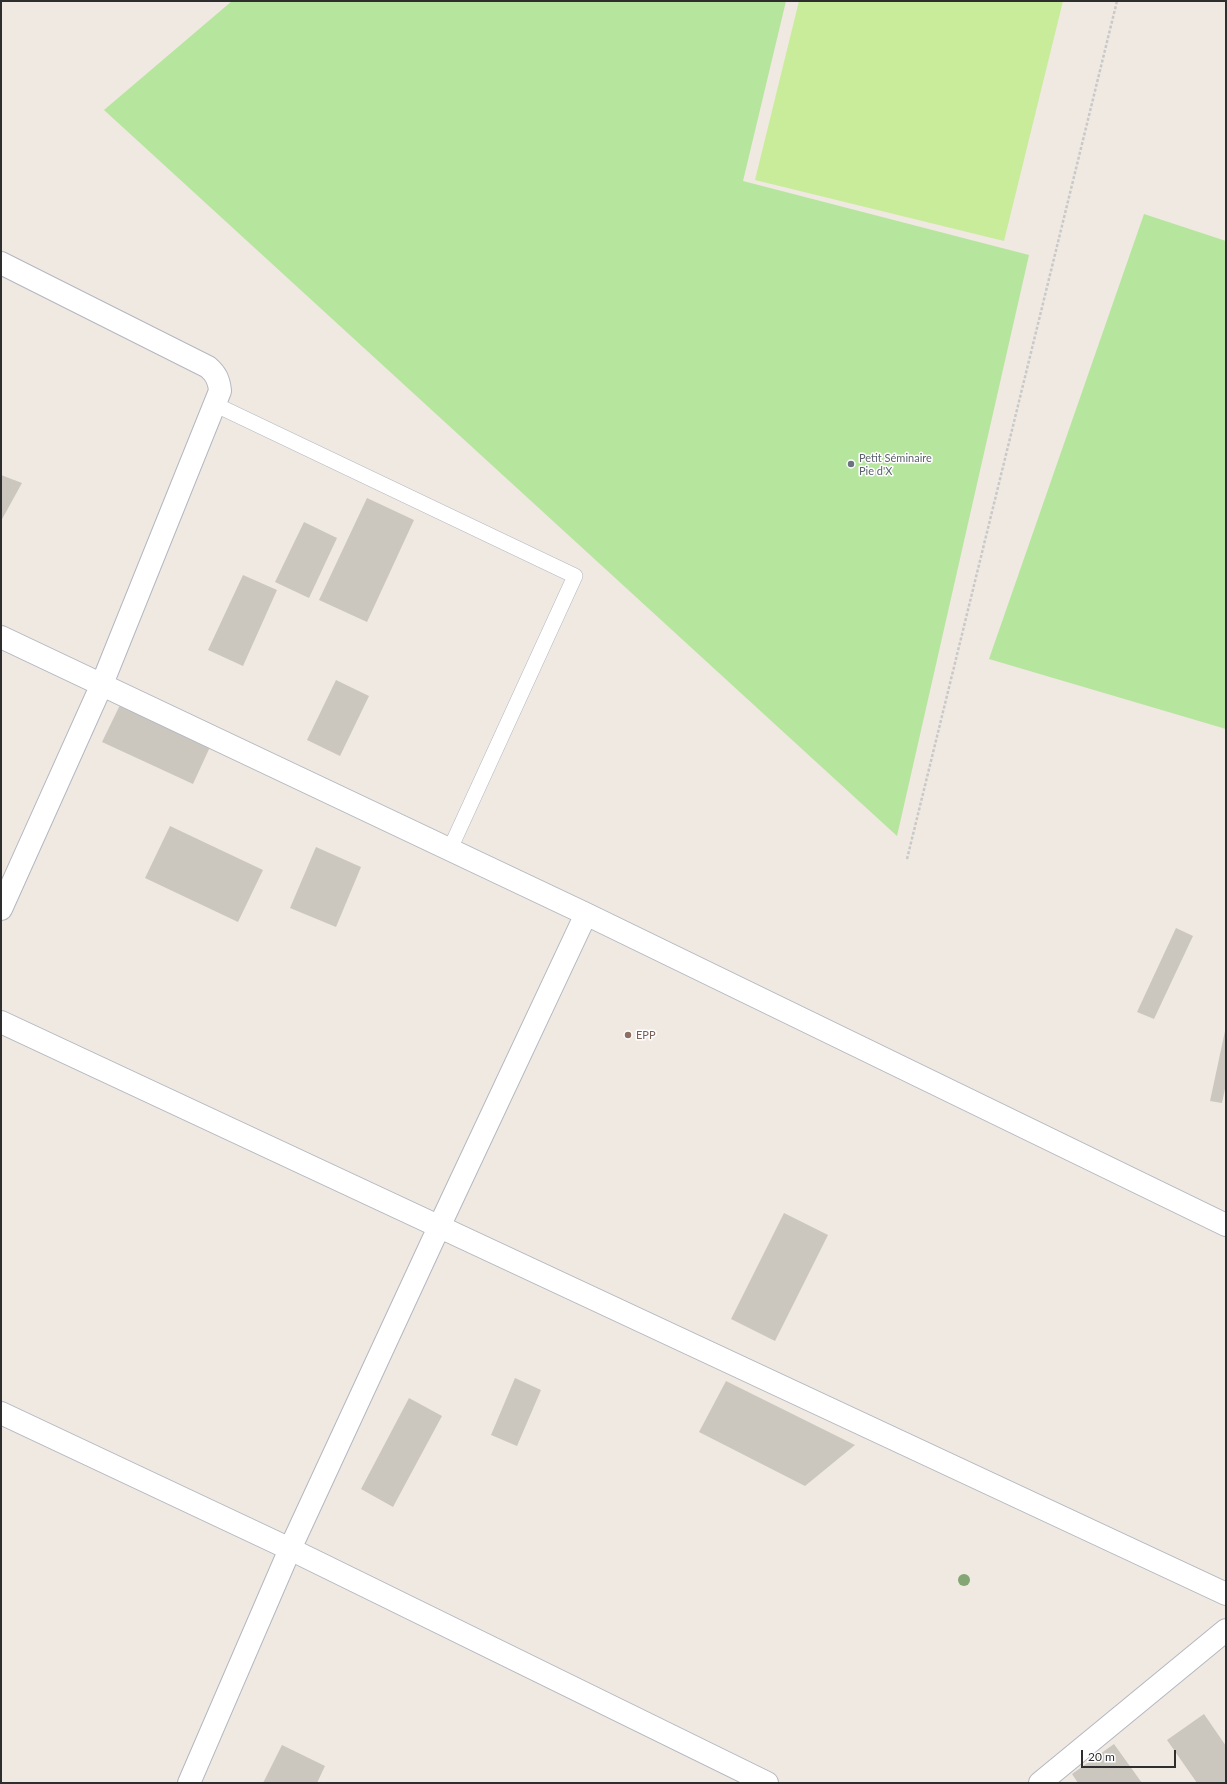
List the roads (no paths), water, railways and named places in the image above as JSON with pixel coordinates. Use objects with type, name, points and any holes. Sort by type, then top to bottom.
[{"type":"street","points":[[1,263],[208,367],[219,381],[220,391],[102,684],[1,909]]},
{"type":"street","points":[[1,637],[586,914],[1226,1225]]},
{"type":"street","points":[[189,1783],[290,1550],[439,1227],[586,914]]},
{"type":"street","points":[[1,1022],[1226,1594]]},
{"type":"street","points":[[1,1413],[290,1550],[767,1783]]},
{"type":"street","points":[[1040,1783],[1226,1630]]},
{"type":"lane","points":[[214,404],[575,576],[450,849]]},
{"type":"place","name":"Petit Séminaire Pie d'X","points":[[851,464]]},
{"type":"place","name":"EPP","points":[[628,1035]]}]
